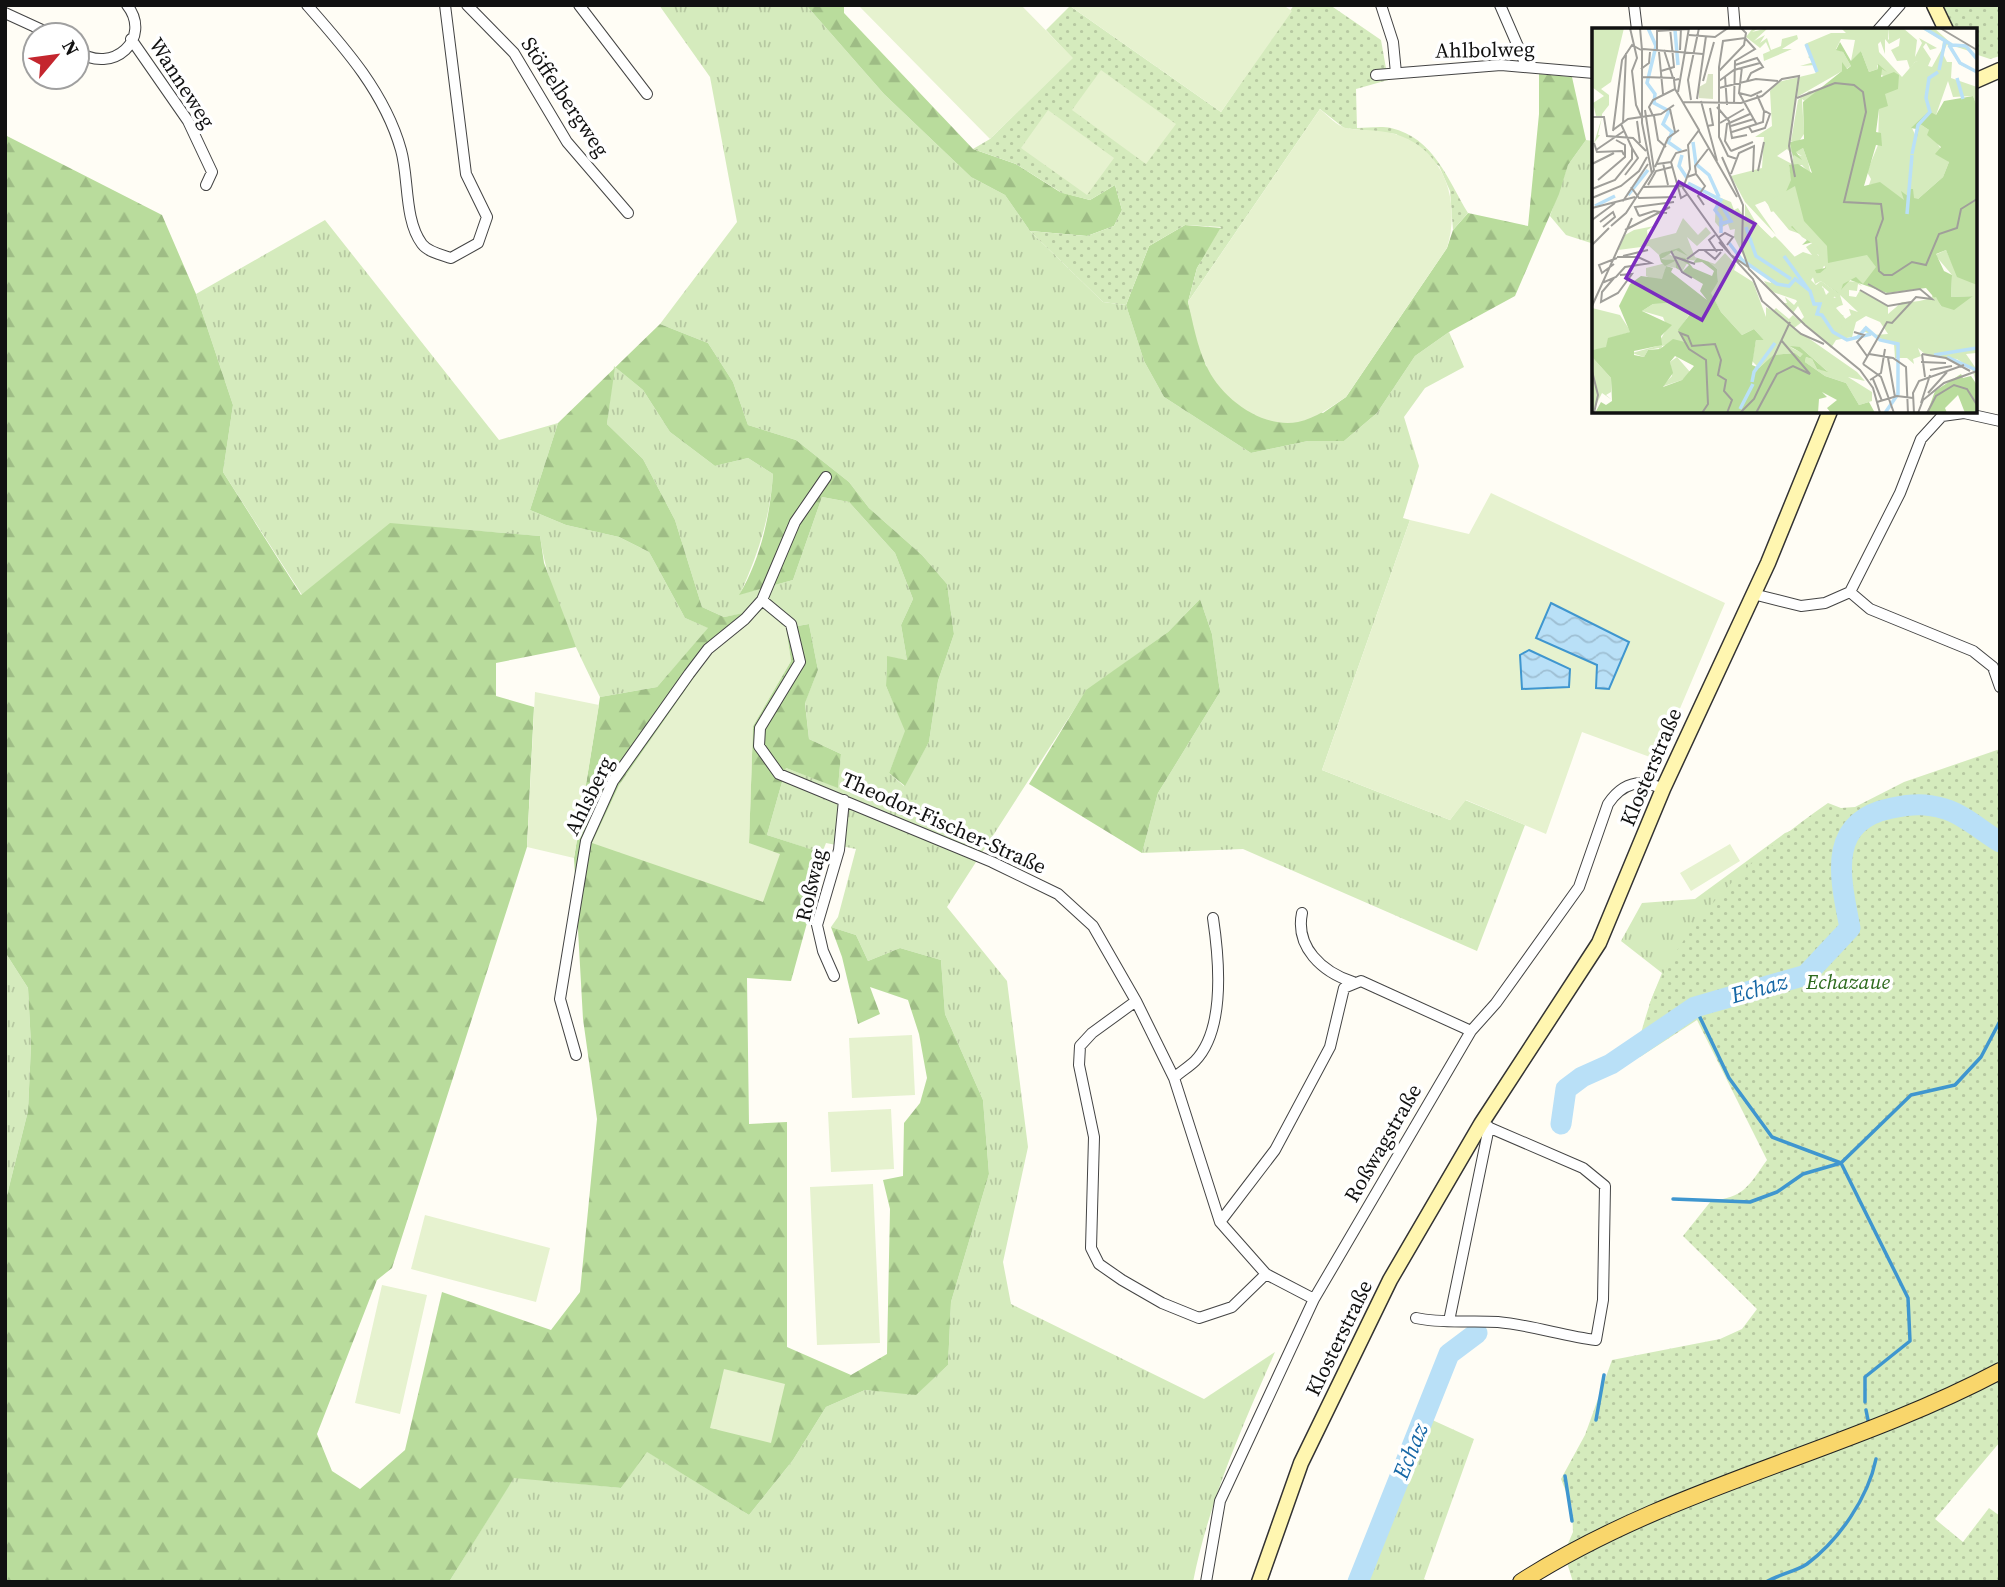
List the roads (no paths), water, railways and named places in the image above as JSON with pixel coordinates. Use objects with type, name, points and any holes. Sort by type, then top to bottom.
[{"type":"main road","points":[[1934,5],[1945,28]]},
{"type":"main road","points":[[1977,80],[2000,70]]},
{"type":"main road","name":"Klosterstraße","points":[[1259,1582],[1301,1463],[1390,1280],[1599,943],[1663,789],[1753,594],[1829,413]]},
{"type":"main road","points":[[1521,1582],[1584,1545],[1645,1515],[1831,1443],[2000,1371]]},
{"type":"street","points":[[91,60],[114,60],[127,49],[134,14],[127,5]]},
{"type":"street","points":[[307,5],[363,73],[390,120],[401,149],[415,230],[423,246],[451,258],[478,243],[487,217],[466,174],[445,5]]},
{"type":"street","name":"Stöffelbergweg","points":[[467,5],[514,53],[568,142],[628,213]]},
{"type":"street","points":[[579,5],[648,94]]},
{"type":"street","points":[[1381,5],[1393,42],[1396,73]]},
{"type":"street","points":[[1500,5],[1527,67]]},
{"type":"street","points":[[1634,5],[1637,28]]},
{"type":"street","points":[[1733,5],[1735,28]]},
{"type":"street","points":[[1880,28],[1900,5]]},
{"type":"street","points":[[5,13],[22,21]]},
{"type":"street","name":"Wanneweg","points":[[131,39],[188,121],[212,172],[206,185]]},
{"type":"street","name":"Ahlbolweg","points":[[1376,75],[1501,65],[1592,73]]},
{"type":"street","points":[[1753,594],[1801,606],[1825,603],[1850,592],[1900,493],[1921,439],[1942,416],[1964,413],[2000,421]]},
{"type":"street","points":[[762,600],[795,522],[826,477]]},
{"type":"street","points":[[1850,592],[1870,609],[1973,651],[1993,667],[2000,687]]},
{"type":"street","name":"Theodor-Fischer-Straße","points":[[762,600],[791,624],[800,662],[760,728],[759,746],[779,774],[992,862],[1058,894],[1093,926],[1136,1001],[1174,1078],[1220,1222],[1266,1274],[1314,1299]]},
{"type":"street","name":"Ahlsberg","points":[[576,1055],[560,999],[586,841],[613,781],[689,674],[708,649],[745,619],[762,600]]},
{"type":"street","name":"Roßwagstraße","points":[[1206,1582],[1220,1501],[1314,1299],[1471,1031],[1496,1003],[1579,887],[1608,804],[1615,793],[1633,783],[1644,782],[1663,789]]},
{"type":"street","name":"Roßwag","points":[[834,976],[823,951],[817,925],[839,850],[844,800]]},
{"type":"street","points":[[1302,913],[1299,927],[1305,946],[1335,976],[1353,982],[1361,981],[1471,1031]]},
{"type":"street","points":[[1174,1078],[1197,1060],[1208,1037],[1218,1001],[1218,952],[1213,918]]},
{"type":"street","points":[[1220,1222],[1275,1150],[1330,1047],[1344,988],[1353,982]]},
{"type":"street","points":[[1136,1001],[1086,1038],[1079,1056],[1094,1137],[1090,1238],[1094,1256],[1105,1269],[1137,1290],[1199,1318],[1231,1307],[1266,1274]]},
{"type":"street","points":[[1416,1318],[1439,1323],[1448,1321],[1507,1324],[1596,1340],[1604,1300],[1605,1186],[1583,1168],[1485,1125],[1448,1321]]},
{"type":"water","points":[[1551,603],[1629,642],[1609,689],[1596,688],[1597,665],[1536,638]]},
{"type":"water","points":[[1529,650],[1570,669],[1569,687],[1522,689],[1520,655]]},
{"type":"waterway","name":"Echaz","points":[[1561,1124],[1566,1089],[1582,1077],[1611,1064],[1695,1007],[1806,975],[1850,928],[1843,890],[1842,854],[1847,838],[1856,825],[1871,815],[1906,806],[1938,807],[1952,811],[2000,842]]},
{"type":"waterway","points":[[1695,1007],[1729,1078],[1772,1137],[1841,1163],[1911,1095],[1955,1085],[1981,1057],[2000,1021]]},
{"type":"waterway","points":[[1673,1199],[1750,1202],[1777,1192],[1803,1174],[1841,1163],[1908,1298],[1910,1341],[1865,1377],[1865,1402]]},
{"type":"waterway","name":"Echaz","points":[[1358,1582],[1449,1354],[1477,1333]]},
{"type":"waterway","points":[[1596,1420],[1604,1375]]},
{"type":"waterway","points":[[1866,1410],[1869,1425]]},
{"type":"waterway","points":[[1766,1582],[1807,1564],[1841,1531],[1859,1503],[1876,1459]]},
{"type":"waterway","points":[[1565,1476],[1572,1521]]},
{"type":"park label","name":"Echazaue","points":[[1848,982]]}]
